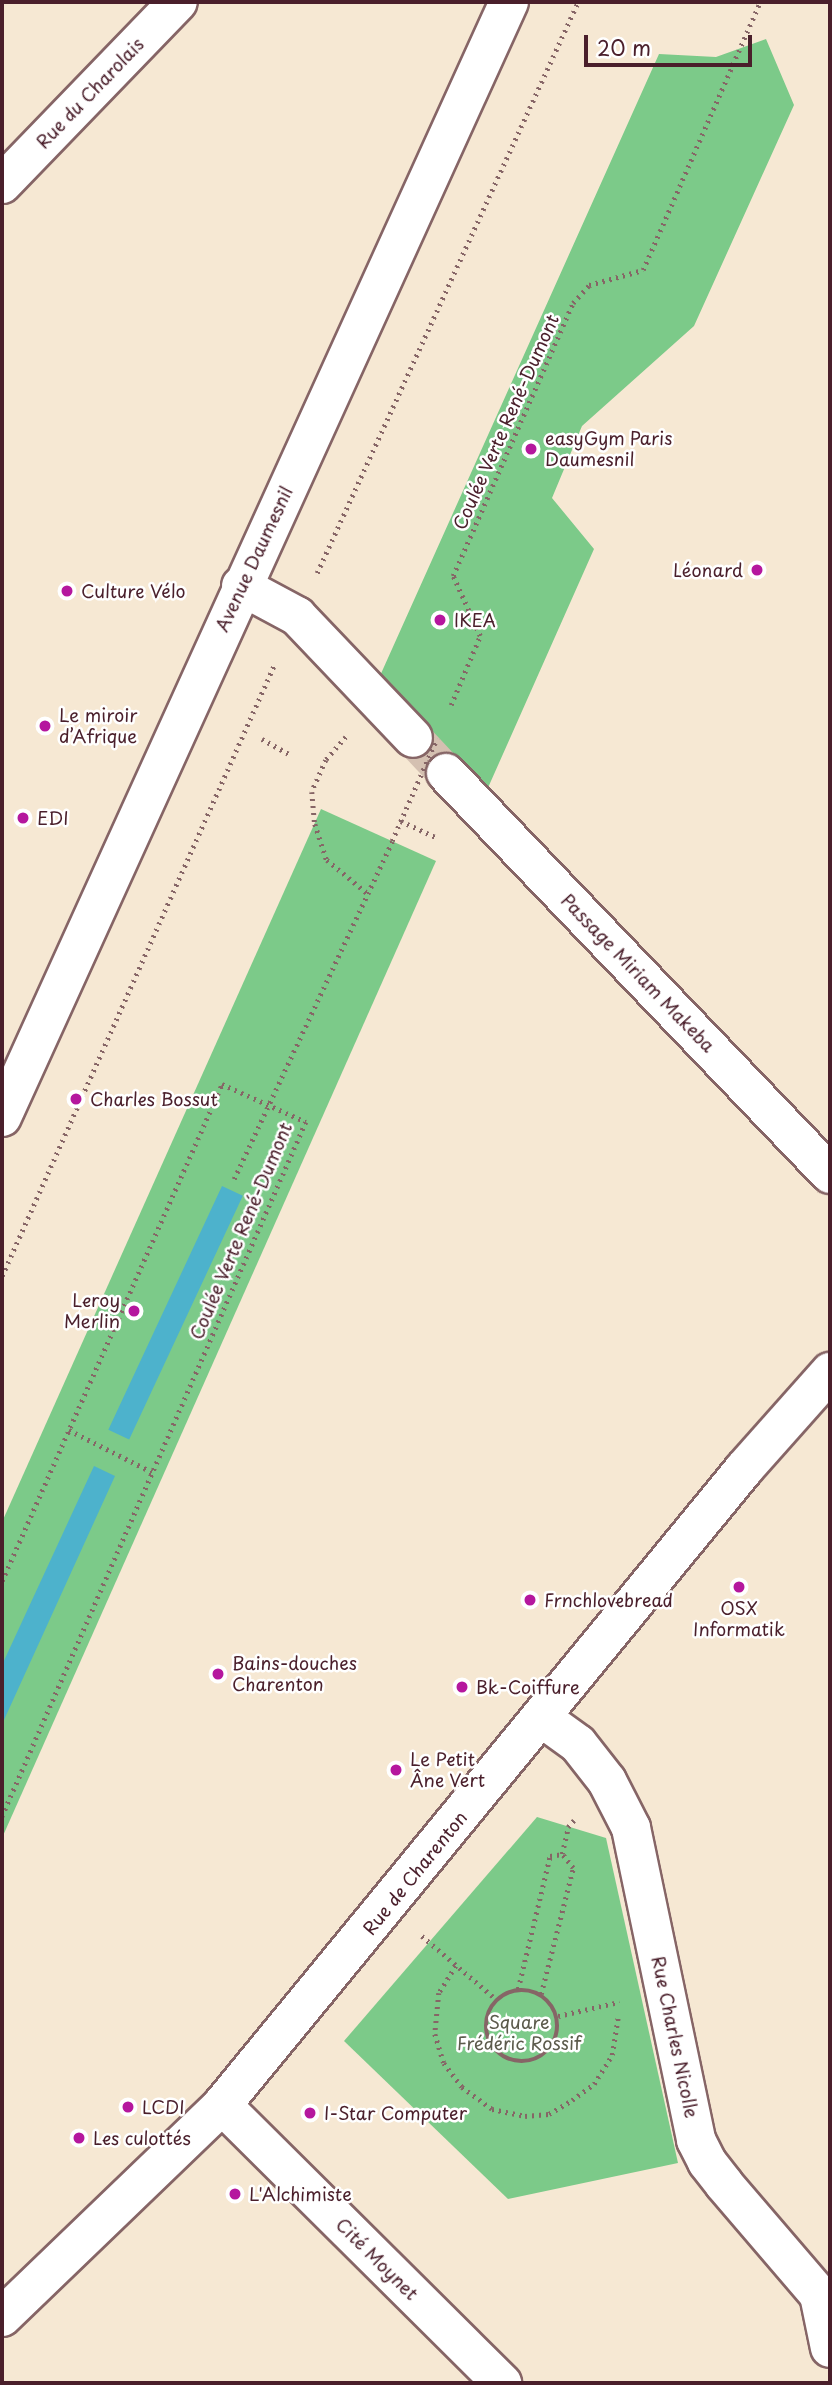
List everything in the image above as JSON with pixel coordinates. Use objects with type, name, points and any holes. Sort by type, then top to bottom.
[{"type":"street","name":"Rue du Charolais","points":[[2,184],[178,2]]},
{"type":"street","name":"Avenue Daumesnil","points":[[3,1111],[509,2]]},
{"type":"street","name":"Passage Miriam Makeba","points":[[241,586],[297,616],[434,743],[830,1174]]},
{"type":"street","name":"Rue de Charenton","points":[[2,2317],[222,2105],[744,1469],[830,1372]]},
{"type":"street","name":"Rue Charles Nicolle","points":[[542,1718],[578,1744],[607,1781],[631,1828],[696,2140],[707,2162],[724,2184],[819,2295],[830,2348]]},
{"type":"street","name":"Cité Moynet","points":[[222,2105],[502,2383]]},
{"type":"path","name":"Coulée Verte René-Dumont","points":[[447,713],[480,636],[453,576],[573,303],[589,285],[643,270],[760,2]]},
{"type":"path","points":[[350,732],[326,760],[312,792],[315,824],[327,860],[367,893]]},
{"type":"path","points":[[262,738],[289,754]]},
{"type":"path","points":[[234,1179],[392,841],[434,743]]},
{"type":"path","points":[[401,821],[440,839]]},
{"type":"path","name":"Coulée Verte René-Dumont","points":[[2,1581],[222,1084],[306,1122],[2,1817]]},
{"type":"path","points":[[69,1430],[152,1472]]},
{"type":"path","points":[[562,1854],[568,1827]]},
{"type":"path","points":[[518,1989],[550,1856],[562,1854]]},
{"type":"path","points":[[541,1994],[573,1868],[562,1854]]},
{"type":"path","points":[[420,1935],[496,1999]]},
{"type":"path","points":[[456,1966],[439,1993],[435,2034],[444,2063],[462,2087],[492,2109],[525,2116],[548,2114],[594,2084],[612,2056],[620,2002]]},
{"type":"path","points":[[518,1989],[541,1994],[558,2016],[559,2031],[551,2049],[534,2061],[515,2062],[497,2053],[486,2036],[487,2016],[496,1999],[518,1989]]},
{"type":"path","points":[[558,2016],[665,1992]]},
{"type":"green space","points":[[766,39],[794,105],[694,326],[582,426],[552,498],[594,549],[487,790],[379,678],[659,54],[716,57]]},
{"type":"green space","points":[[321,809],[436,861],[2,1838],[2,1522]]},
{"type":"green space","name":"Square Frédéric Rossif","points":[[537,1817],[606,1838],[678,2163],[508,2199],[344,2041]]},
{"type":"water","points":[[222,1186],[243,1196],[129,1440],[108,1430]]},
{"type":"water","points":[[94,1466],[115,1476],[4,1720],[2,1665]]},
{"type":"tunnel","points":[[413,738],[446,773]]},
{"type":"place","name":"easyGym Paris Daumesnil","points":[[531,449]]},
{"type":"place","name":"Léonard","points":[[757,570]]},
{"type":"place","name":"Culture Vélo","points":[[67,591]]},
{"type":"place","name":"IKEA","points":[[440,620]]},
{"type":"place","name":"Le miroir d’Afrique","points":[[45,726]]},
{"type":"place","name":"EDI","points":[[23,818]]},
{"type":"place","name":"Charles Bossut","points":[[76,1099]]},
{"type":"place","name":"Leroy Merlin","points":[[134,1311]]},
{"type":"place","name":"OSX Informatik","points":[[739,1587]]},
{"type":"place","name":"Frnchlovebread","points":[[530,1600]]},
{"type":"place","name":"Bains-douches Charenton","points":[[218,1674]]},
{"type":"place","name":"Bk-Coiffure","points":[[462,1687]]},
{"type":"place","name":"Le Petit Âne Vert","points":[[396,1770]]},
{"type":"place","name":"LCDI","points":[[128,2107]]},
{"type":"place","name":"I-Star Computer","points":[[310,2113]]},
{"type":"place","name":"Les culottés","points":[[79,2138]]},
{"type":"place","name":"L'Alchimiste","points":[[235,2194]]}]
